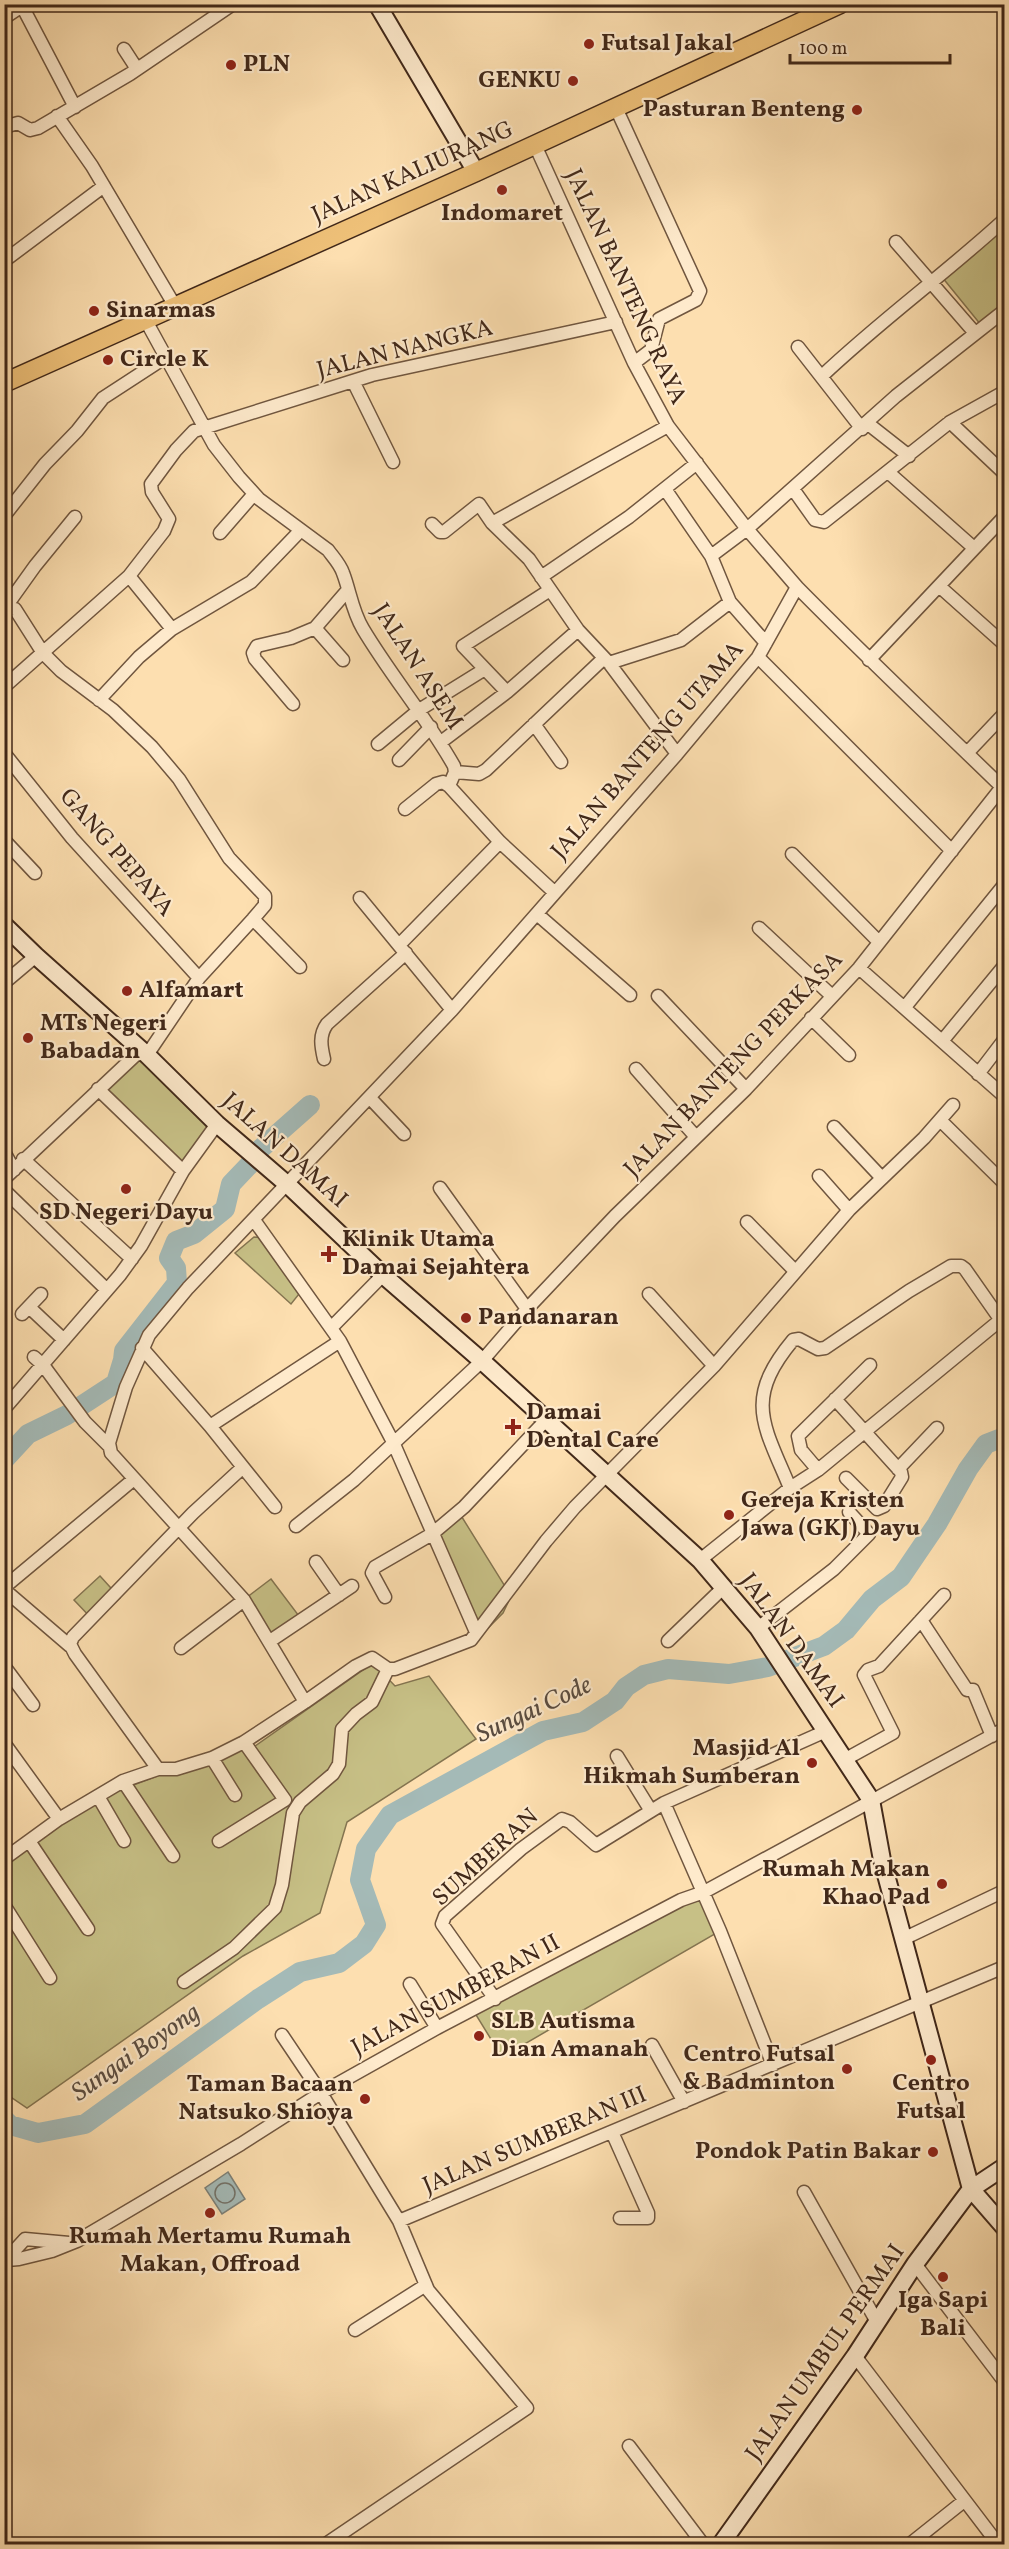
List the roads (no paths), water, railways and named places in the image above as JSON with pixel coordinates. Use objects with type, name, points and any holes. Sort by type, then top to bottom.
[{"type":"main road","points":[[377,4],[476,172]]},
{"type":"main road","name":"JALAN KALIURANG","points":[[4,383],[476,172],[840,4]]},
{"type":"main road","name":"JALAN DAMAI","points":[[4,925],[144,1052],[217,1124],[288,1185],[383,1275],[482,1361],[700,1560],[758,1628],[871,1800],[874,1824],[903,1939],[971,2189],[1005,2227]]},
{"type":"main road","points":[[971,2189],[1005,2167]]},
{"type":"main road","name":"JALAN UMBUL PERMAI","points":[[721,2544],[855,2356],[915,2264],[971,2189]]},
{"type":"street","points":[[4,127],[18,123],[30,130],[75,107],[137,69],[233,4]]},
{"type":"street","points":[[4,18],[22,5],[75,107]]},
{"type":"street","points":[[124,49],[137,69]]},
{"type":"street","points":[[616,108],[700,291],[696,300],[659,319],[651,350],[634,363]]},
{"type":"street","points":[[57,116],[104,186],[175,306]]},
{"type":"street","name":"JALAN BANTENG RAYA","points":[[535,145],[634,363],[657,407],[668,426],[747,530]]},
{"type":"street","points":[[4,261],[104,186]]},
{"type":"street","points":[[822,376],[881,322],[933,283],[1005,220]]},
{"type":"street","points":[[896,242],[975,333]]},
{"type":"street","points":[[711,556],[747,530],[896,396],[1005,311]]},
{"type":"street","name":"JALAN ASEM","points":[[145,319],[214,445],[254,494],[328,550],[345,582],[361,626],[441,742],[455,772]]},
{"type":"street","name":"JALAN NANGKA","points":[[129,576],[169,522],[152,492],[151,484],[194,431],[417,363],[616,322]]},
{"type":"street","points":[[798,346],[864,426],[909,456]]},
{"type":"street","points":[[4,516],[103,398],[166,357]]},
{"type":"street","points":[[353,381],[393,462]]},
{"type":"street","points":[[793,489],[815,520],[824,522],[950,422],[1005,392]]},
{"type":"street","points":[[950,422],[1005,473]]},
{"type":"street","points":[[492,523],[668,426]]},
{"type":"street","points":[[541,577],[630,517],[697,463]]},
{"type":"street","points":[[888,472],[974,548]]},
{"type":"street","points":[[665,489],[711,556],[730,602],[766,643]]},
{"type":"street","points":[[219,533],[254,494]]},
{"type":"street","points":[[432,524],[440,532],[444,532],[479,504],[492,523],[529,559],[578,630],[606,660],[677,754]]},
{"type":"street","points":[[9,1174],[98,1089],[144,1052],[199,978],[264,905],[265,896],[229,858],[179,779],[159,755],[133,728],[43,654],[15,609],[5,608],[34,566],[75,517]]},
{"type":"street","points":[[869,660],[1005,517]]},
{"type":"street","points":[[99,700],[139,657],[172,629],[251,582],[301,530]]},
{"type":"street","points":[[747,530],[797,587],[869,660],[968,752],[1003,788]]},
{"type":"street","points":[[4,687],[129,576],[172,629]]},
{"type":"street","points":[[293,704],[255,659],[253,653],[257,646],[291,638],[315,628],[345,582]]},
{"type":"street","points":[[939,586],[1005,644]]},
{"type":"street","name":"JALAN BANTENG UTAMA","points":[[109,1446],[126,1387],[149,1335],[188,1288],[452,1010],[677,754],[758,657],[797,587]]},
{"type":"street","points":[[507,692],[462,646],[550,590]]},
{"type":"street","points":[[449,786],[455,772],[479,774],[606,660],[681,640],[730,602]]},
{"type":"street","points":[[315,628],[343,660]]},
{"type":"street","points":[[441,742],[507,692],[578,630]]},
{"type":"street","points":[[758,657],[952,851]]},
{"type":"street","points":[[378,744],[419,710],[485,669]]},
{"type":"street","points":[[968,752],[1005,714]]},
{"type":"street","points":[[534,724],[561,762]]},
{"type":"street","points":[[399,760],[431,727]]},
{"type":"street","name":"GANG PEPAYA","points":[[4,753],[72,838],[199,978]]},
{"type":"street","points":[[405,809],[439,782],[449,786],[500,842],[554,892]]},
{"type":"street","name":"JALAN BANTENG PERKASA","points":[[296,1526],[354,1480],[482,1361],[527,1309],[652,1178],[746,1089],[859,968],[1003,788]]},
{"type":"street","points":[[4,840],[35,873]]},
{"type":"street","points":[[324,1059],[321,1044],[323,1029],[327,1024],[402,949],[500,842]]},
{"type":"street","points":[[792,854],[879,942]]},
{"type":"street","points":[[905,1007],[1005,885]]},
{"type":"street","points":[[360,898],[452,1010]]},
{"type":"street","points":[[537,914],[630,995]]},
{"type":"street","points":[[253,919],[300,967]]},
{"type":"street","points":[[759,928],[832,996]]},
{"type":"street","points":[[4,983],[36,956]]},
{"type":"street","points":[[943,1040],[1005,966]]},
{"type":"street","points":[[859,968],[1005,1096]]},
{"type":"street","points":[[657,996],[746,1089]]},
{"type":"street","points":[[811,1018],[849,1055]]},
{"type":"street","points":[[978,1074],[1005,1040]]},
{"type":"street","points":[[636,1069],[696,1137]]},
{"type":"street","points":[[98,1089],[183,1171]]},
{"type":"street","points":[[370,1098],[404,1134]]},
{"type":"street","points":[[4,1859],[59,1819],[123,1781],[158,1769],[176,1769],[212,1758],[244,1742],[356,1666],[372,1658],[388,1669],[395,1669],[471,1640],[546,1541],[714,1366],[849,1210],[953,1105]]},
{"type":"street","points":[[940,1120],[1005,1183]]},
{"type":"street","points":[[5,1409],[40,1362],[132,1259],[183,1171],[217,1124]]},
{"type":"street","points":[[834,1127],[880,1178]]},
{"type":"street","points":[[4,1152],[9,1174]]},
{"type":"street","points":[[23,1160],[132,1259]]},
{"type":"street","points":[[819,1176],[849,1210]]},
{"type":"street","points":[[440,1188],[527,1309]]},
{"type":"street","points":[[4,1190],[105,1289]]},
{"type":"street","points":[[254,1220],[340,1341],[393,1442],[476,1632]]},
{"type":"street","points":[[747,1222],[795,1271]]},
{"type":"street","points":[[700,1560],[790,1488],[818,1470],[1003,1318],[965,1269],[961,1266],[951,1266],[909,1291],[825,1348],[818,1349],[800,1339],[793,1340],[769,1377],[761,1401],[764,1422],[790,1488]]},
{"type":"street","points":[[331,1328],[383,1275]]},
{"type":"street","points":[[41,1294],[26,1310],[63,1338]]},
{"type":"street","points":[[649,1294],[714,1366]]},
{"type":"street","points":[[210,1426],[340,1341]]},
{"type":"street","points":[[142,1348],[210,1426],[275,1508]]},
{"type":"street","points":[[40,1362],[85,1422],[109,1446],[114,1457],[180,1526],[244,1600],[305,1702]]},
{"type":"street","points":[[818,1470],[801,1450],[798,1436],[870,1365]]},
{"type":"street","points":[[835,1399],[898,1469],[902,1477],[880,1509],[874,1507],[846,1478]]},
{"type":"street","points":[[386,1597],[372,1573],[375,1567],[432,1534],[486,1486],[546,1420]]},
{"type":"street","points":[[898,1469],[937,1428]]},
{"type":"street","points":[[70,1646],[73,1637],[180,1526],[242,1468]]},
{"type":"street","points":[[134,1479],[6,1586],[7,1592],[70,1646],[158,1769]]},
{"type":"street","points":[[758,1628],[834,1569],[869,1534],[849,1512]]},
{"type":"street","points":[[316,1562],[339,1595]]},
{"type":"street","points":[[270,1641],[352,1586]]},
{"type":"street","points":[[668,1641],[724,1587]]},
{"type":"street","points":[[844,1760],[893,1733],[864,1676],[868,1670],[879,1666],[944,1595]]},
{"type":"street","points":[[181,1648],[244,1600]]},
{"type":"street","points":[[921,1620],[967,1690],[973,1690],[992,1736]]},
{"type":"street","points":[[5,1669],[33,1705]]},
{"type":"street","points":[[184,1982],[234,1948],[275,1908],[279,1900],[287,1861],[293,1812],[300,1802],[333,1774],[339,1764],[342,1729],[372,1702],[388,1669]]},
{"type":"street","name":"JALAN SUMBERAN II","points":[[6,2261],[25,2239],[77,2241],[241,2144],[321,2093],[437,2028],[681,1900],[704,1892],[1005,1729]]},
{"type":"street","name":"SUMBERAN","points":[[495,1999],[442,1924],[445,1916],[521,1849],[557,1821],[567,1819],[596,1845],[664,1803],[826,1731]]},
{"type":"street","points":[[219,1841],[285,1800],[244,1742]]},
{"type":"street","points":[[4,1743],[59,1819]]},
{"type":"street","points":[[616,1756],[651,1811]]},
{"type":"street","points":[[212,1758],[236,1796]]},
{"type":"street","points":[[123,1781],[173,1856]]},
{"type":"street","points":[[99,1797],[124,1841]]},
{"type":"street","points":[[664,1803],[704,1892],[773,2065]]},
{"type":"street","points":[[29,1841],[88,1929]]},
{"type":"street","points":[[903,1939],[1005,1891]]},
{"type":"street","points":[[4,1905],[50,1978]]},
{"type":"street","name":"JALAN SUMBERAN III","points":[[399,2221],[1005,1967]]},
{"type":"street","points":[[410,1984],[437,2028]]},
{"type":"street","points":[[282,2035],[321,2093],[399,2221],[426,2285],[527,2408],[326,2544]]},
{"type":"street","points":[[652,2045],[684,2102]]},
{"type":"street","points":[[612,2132],[648,2213],[648,2218],[644,2219],[620,2218]]},
{"type":"street","points":[[804,2192],[877,2322]]},
{"type":"street","name":"JALAN SUMBERAN II","points":[[6,2261],[52,2251],[69,2242]]},
{"type":"street","points":[[915,2264],[1005,2381]]},
{"type":"street","points":[[355,2330],[426,2285]]},
{"type":"street","points":[[855,2356],[998,2544]]},
{"type":"street","points":[[629,2446],[703,2544]]},
{"type":"street","points":[[910,2544],[964,2501]]},
{"type":"water","points":[[228,2172],[245,2199],[222,2214],[205,2188]]},
{"type":"waterway","points":[[258,1151],[310,1105]]},
{"type":"waterway","points":[[4,1460],[28,1434],[67,1415],[116,1383],[124,1351],[177,1283],[176,1268],[169,1258],[176,1241],[194,1234],[225,1209],[231,1184],[252,1162]]},
{"type":"waterway","name":"Sungai Code","points":[[4,2119],[10,2125],[38,2133],[85,2124],[258,1999],[300,1972],[339,1963],[364,1944],[376,1925],[360,1880],[366,1849],[390,1815],[543,1731],[583,1722],[615,1701],[626,1687],[644,1675],[668,1669],[729,1674],[768,1667],[824,1646],[846,1630],[872,1599],[901,1577],[986,1444],[1004,1437]]},
{"type":"place","name":"Futsal Jakal","points":[[589,44]]},
{"type":"place","name":"PLN","points":[[231,65]]},
{"type":"place","name":"GENKU","points":[[573,81]]},
{"type":"place","name":"Pasturan Benteng","points":[[857,110]]},
{"type":"place","name":"Indomaret","points":[[502,190]]},
{"type":"place","name":"Sinarmas","points":[[94,311]]},
{"type":"place","name":"Circle K","points":[[108,360]]},
{"type":"place","name":"Alfamart","points":[[127,991]]},
{"type":"place","name":"MTs Negeri Babadan","points":[[28,1038]]},
{"type":"place","name":"SD Negeri Dayu","points":[[126,1189]]},
{"type":"place","name":"Klinik Utama Damai Sejahtera","points":[[329,1254]]},
{"type":"place","name":"Pandanaran","points":[[466,1318]]},
{"type":"place","name":"Damai Dental Care","points":[[513,1427]]},
{"type":"place","name":"Gereja Kristen Jawa (GKJ) Dayu","points":[[729,1515]]},
{"type":"place","name":"Masjid Al Hikmah Sumberan","points":[[812,1763]]},
{"type":"place","name":"Rumah Makan Khao Pad","points":[[942,1884]]},
{"type":"place","name":"SLB Autisma Dian Amanah","points":[[479,2036]]},
{"type":"place","name":"Centro Futsal","points":[[931,2060]]},
{"type":"place","name":"Centro Futsal & Badminton","points":[[847,2069]]},
{"type":"place","name":"Taman Bacaan Natsuko Shioya","points":[[365,2099]]},
{"type":"place","name":"Pondok Patin Bakar","points":[[933,2152]]},
{"type":"place","name":"Rumah Mertamu Rumah Makan, Offroad","points":[[210,2213]]},
{"type":"place","name":"Iga Sapi Bali","points":[[943,2277]]},
{"type":"water label","name":"Sungai Boyong","points":[[136,2053]]}]
